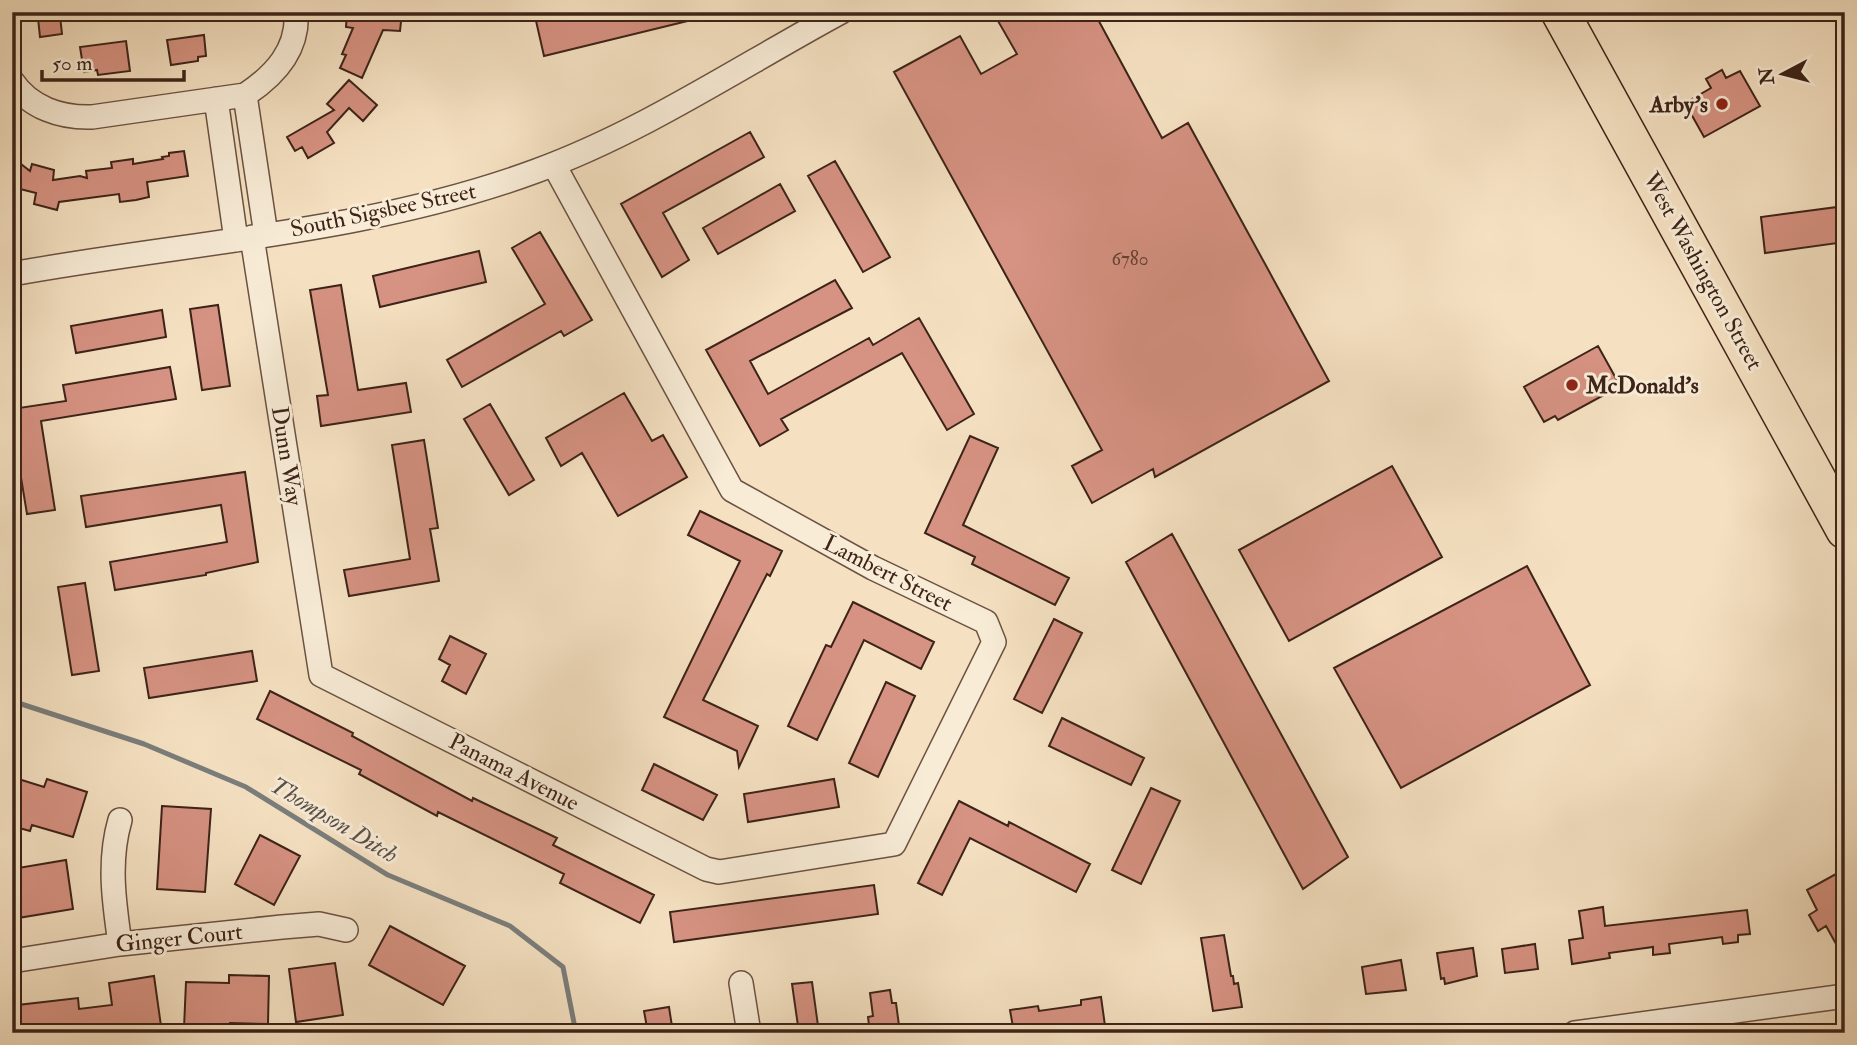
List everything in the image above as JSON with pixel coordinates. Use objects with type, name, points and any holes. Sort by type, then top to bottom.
[{"type":"main road","name":"West Washington Street","points":[[1567,13],[1845,530]]},
{"type":"street","points":[[18,88],[46,110],[83,117],[245,95],[272,75],[287,54],[295,35],[296,12]]},
{"type":"street","name":"South Sigsbee Street","points":[[12,274],[403,211],[479,191],[554,165],[640,124],[841,12]]},
{"type":"street","points":[[245,95],[251,237]]},
{"type":"street","points":[[216,99],[251,237]]},
{"type":"street","name":"Lambert Street","points":[[554,165],[732,490],[873,568],[986,622],[994,642],[894,844],[719,872],[706,869]]},
{"type":"street","name":"Dunn Way","points":[[251,237],[321,674]]},
{"type":"street","name":"Panama Avenue","points":[[321,674],[706,869]]},
{"type":"street","points":[[120,820],[114,840],[112,876],[120,944]]},
{"type":"street","name":"Ginger Court","points":[[12,961],[120,944],[319,924],[346,930]]},
{"type":"street","points":[[741,983],[750,1033]]},
{"type":"street","points":[[1575,1033],[1845,996]]},
{"type":"building","points":[[347,12],[402,12],[400,31],[383,30],[362,78],[340,68],[346,55],[342,54],[353,28],[346,27]]},
{"type":"building","points":[[534,12],[699,12],[700,18],[544,56]]},
{"type":"building","points":[[1014,12],[1094,12],[1162,138],[1188,123],[1329,381],[1155,477],[1153,469],[1092,503],[1072,466],[1102,450],[894,72],[960,36],[981,74],[1017,54],[998,21]]},
{"type":"building","points":[[60,16],[62,34],[40,37],[38,18]]},
{"type":"building","points":[[204,35],[206,56],[198,57],[198,61],[171,65],[167,40]]},
{"type":"building","points":[[126,41],[130,71],[98,75],[97,70],[84,72],[80,47]]},
{"type":"building","name":"Arby's","points":[[1722,70],[1726,78],[1740,71],[1760,106],[1704,137],[1685,103],[1711,88],[1706,79]]},
{"type":"building","points":[[349,80],[377,105],[363,121],[349,108],[327,132],[334,143],[308,158],[302,147],[295,151],[287,137],[334,110],[327,104]]},
{"type":"building","points":[[750,132],[764,157],[663,213],[689,260],[662,277],[621,204]]},
{"type":"building","points":[[184,151],[188,176],[147,182],[149,197],[136,200],[120,202],[119,194],[59,202],[57,210],[34,204],[36,193],[12,187],[12,157],[30,171],[32,164],[54,170],[53,180],[80,176],[87,178],[86,171],[112,168],[111,162],[133,159],[133,164],[163,159],[162,157],[169,156],[169,153]]},
{"type":"building","points":[[835,161],[890,257],[863,272],[808,176]]},
{"type":"building","points":[[780,184],[795,211],[718,254],[703,228]]},
{"type":"building","points":[[1845,206],[1845,242],[1765,253],[1761,217]]},
{"type":"building","points":[[540,232],[592,320],[564,336],[561,331],[462,387],[447,360],[545,304],[512,248]]},
{"type":"building","points":[[479,251],[486,282],[380,307],[373,276]]},
{"type":"building","points":[[835,280],[852,308],[750,361],[768,394],[869,338],[873,345],[919,318],[974,414],[947,430],[902,353],[781,419],[788,430],[760,446],[706,350]]},
{"type":"building","points":[[341,285],[358,390],[406,383],[411,412],[321,426],[317,396],[328,395],[310,290]]},
{"type":"building","points":[[218,305],[230,386],[202,390],[190,309]]},
{"type":"building","points":[[162,310],[166,337],[76,353],[71,326]]},
{"type":"building","points":[[1598,346],[1618,382],[1613,384],[1615,389],[1558,420],[1555,416],[1544,422],[1524,387]]},
{"type":"building","points":[[170,367],[176,399],[41,421],[55,510],[27,514],[12,409],[66,401],[63,385]]},
{"type":"building","points":[[624,393],[652,441],[663,435],[687,477],[618,516],[582,453],[561,466],[546,438]]},
{"type":"building","points":[[490,404],[534,480],[509,495],[464,419]]},
{"type":"building","points":[[970,436],[998,448],[963,525],[1069,578],[1055,605],[972,564],[975,557],[925,533]]},
{"type":"building","points":[[424,440],[438,528],[430,529],[439,581],[349,596],[344,570],[410,559],[392,445]]},
{"type":"building","points":[[1392,466],[1442,557],[1289,641],[1239,550]]},
{"type":"building","points":[[245,472],[258,562],[206,575],[115,590],[110,562],[227,542],[221,505],[86,527],[81,496]]},
{"type":"building","points":[[700,511],[782,551],[770,576],[767,574],[703,700],[758,726],[739,767],[737,751],[664,717],[740,561],[688,535]]},
{"type":"building","points":[[1172,534],[1348,857],[1303,889],[1126,562]]},
{"type":"building","points":[[1527,566],[1590,685],[1401,788],[1334,668]]},
{"type":"building","points":[[85,583],[99,671],[72,675],[58,587]]},
{"type":"building","points":[[853,602],[934,642],[921,669],[864,640],[817,740],[788,726],[826,645],[831,647]]},
{"type":"building","points":[[1054,619],[1082,633],[1042,713],[1014,699]]},
{"type":"building","points":[[450,636],[486,654],[466,694],[442,681],[450,665],[439,659]]},
{"type":"building","points":[[252,651],[257,681],[149,698],[144,668]]},
{"type":"building","points":[[886,682],[915,696],[878,777],[849,763]]},
{"type":"building","points":[[270,691],[353,733],[352,736],[472,801],[473,798],[557,838],[553,845],[654,895],[640,923],[560,883],[564,874],[438,812],[437,816],[359,774],[361,770],[257,719]]},
{"type":"building","points":[[1062,718],[1144,758],[1131,785],[1049,746]]},
{"type":"building","points":[[654,764],[717,795],[703,820],[642,790]]},
{"type":"building","points":[[12,777],[44,787],[47,779],[87,792],[73,837],[32,825],[30,831],[12,826]]},
{"type":"building","points":[[834,779],[839,807],[748,822],[744,794]]},
{"type":"building","points":[[1151,788],[1180,801],[1141,884],[1112,870]]},
{"type":"building","points":[[959,801],[1008,826],[1009,822],[1090,864],[1076,892],[970,838],[942,895],[918,883]]},
{"type":"building","points":[[162,806],[211,809],[205,892],[157,889]]},
{"type":"building","points":[[260,835],[300,856],[274,905],[235,884]]},
{"type":"building","points":[[66,860],[73,909],[12,919],[12,869]]},
{"type":"building","points":[[1845,869],[1845,960],[1826,926],[1818,931],[1809,915],[1817,910],[1807,890]]},
{"type":"building","points":[[874,885],[878,914],[674,942],[670,912]]},
{"type":"building","points":[[1603,907],[1605,926],[1747,910],[1750,934],[1738,935],[1738,942],[1723,944],[1722,937],[1669,944],[1670,953],[1653,955],[1653,947],[1609,953],[1610,958],[1572,964],[1569,940],[1583,938],[1579,911]]},
{"type":"building","points":[[390,926],[465,966],[443,1005],[369,965]]},
{"type":"building","points":[[1224,935],[1231,976],[1234,984],[1238,983],[1242,1007],[1213,1011],[1201,938]]},
{"type":"building","points":[[1535,944],[1538,969],[1505,973],[1502,949]]},
{"type":"building","points":[[1473,948],[1477,976],[1445,984],[1444,978],[1441,979],[1437,953]]},
{"type":"building","points":[[1401,960],[1406,990],[1366,994],[1362,967]]},
{"type":"building","points":[[335,963],[343,1015],[296,1022],[289,969]]},
{"type":"building","points":[[229,975],[269,976],[268,1024],[230,1023],[229,1030],[184,1028],[186,982],[229,983]]},
{"type":"building","points":[[154,976],[162,1033],[116,1033],[115,1024],[83,1028],[83,1033],[21,1033],[18,1005],[78,998],[79,1009],[112,1005],[109,983]]},
{"type":"building","points":[[812,982],[819,1033],[799,1033],[792,984]]},
{"type":"building","points":[[890,990],[892,1003],[896,1003],[900,1033],[870,1033],[868,1017],[873,1016],[870,993]]},
{"type":"building","points":[[1101,997],[1106,1033],[1085,1033],[1085,1030],[1066,1033],[1014,1033],[1010,1010],[1038,1006],[1039,1011],[1081,1005],[1081,1000]]},
{"type":"building","points":[[669,1007],[673,1033],[648,1033],[644,1011]]},
{"type":"waterway","name":"Thompson Ditch","points":[[12,701],[144,744],[246,787],[388,875],[510,926],[563,967],[576,1033]]},
{"type":"place","name":"Arby's","points":[[1722,104]]},
{"type":"place","name":"McDonald's","points":[[1572,385]]}]
